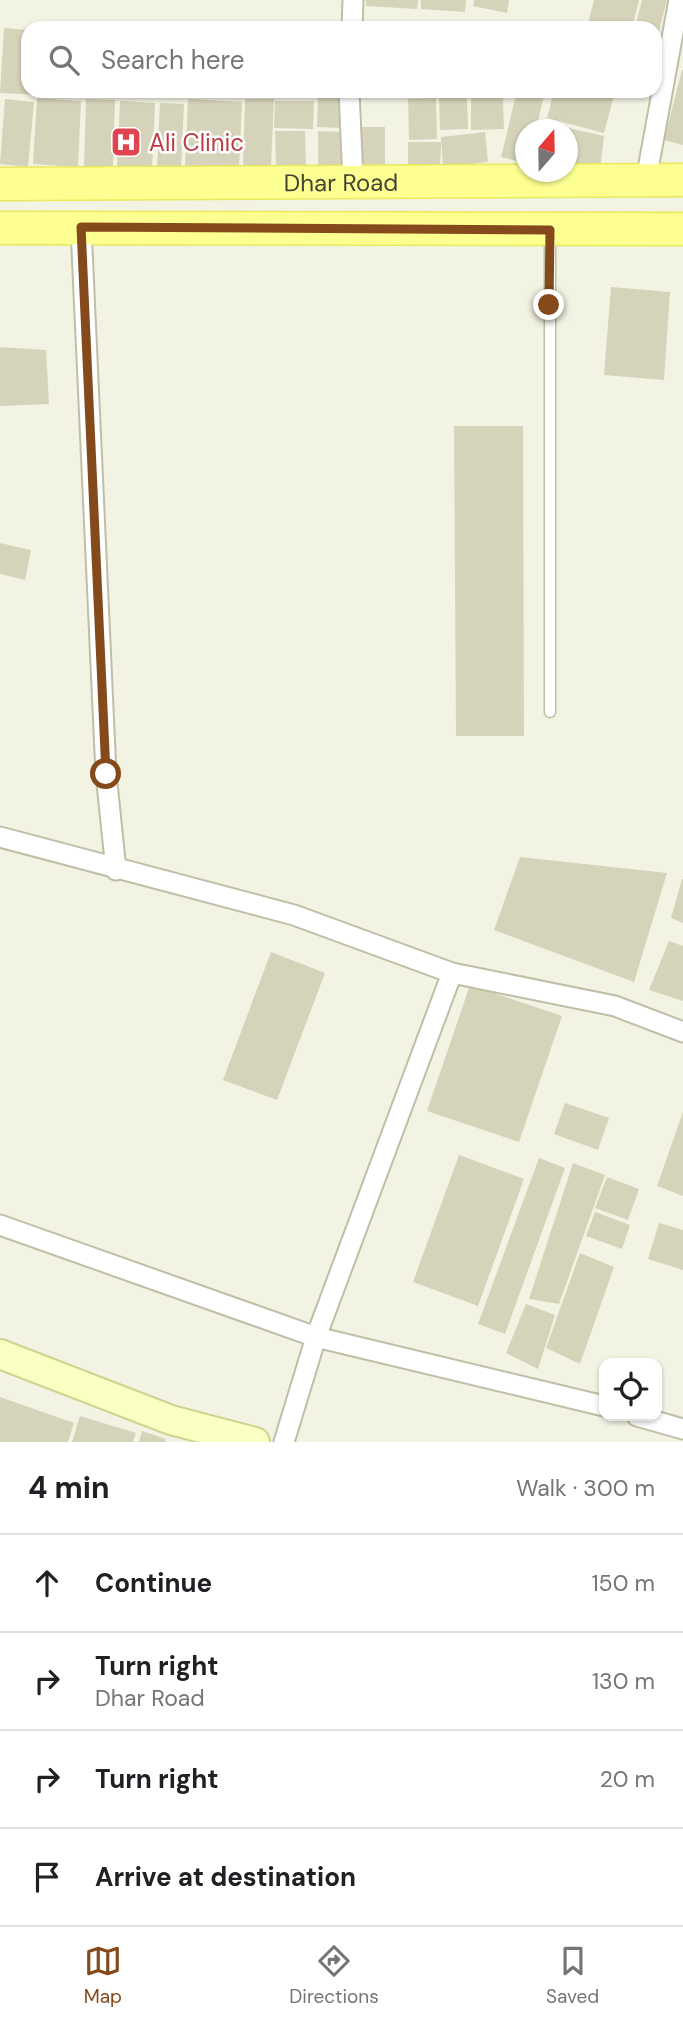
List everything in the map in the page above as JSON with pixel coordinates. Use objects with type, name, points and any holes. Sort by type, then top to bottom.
[{"type":"main road","name":"Dhar Road","points":[[0,184],[683,180]]},
{"type":"main road","name":"Dhar Road","points":[[0,228],[683,229]]},
{"type":"street","points":[[352,21],[353,0]]},
{"type":"street","points":[[662,93],[679,0]]},
{"type":"street","points":[[349,98],[353,181]]},
{"type":"street","points":[[646,180],[661,98]]},
{"type":"street","points":[[81,227],[106,774],[116,870]]},
{"type":"street","points":[[0,837],[293,915],[452,973],[615,1006],[683,1032]]},
{"type":"street","points":[[284,1442],[316,1337],[452,973]]},
{"type":"street","points":[[0,1225],[316,1337],[599,1405]]},
{"type":"street","points":[[0,1354],[171,1420],[255,1442]]},
{"type":"street","points":[[655,1421],[683,1429]]},
{"type":"lane","points":[[550,230],[550,712]]},
{"type":"building","points":[[366,0],[418,0],[417,9],[366,6]]},
{"type":"building","points":[[421,0],[466,0],[465,12],[421,9]]},
{"type":"building","points":[[474,0],[509,0],[507,13],[473,6]]},
{"type":"building","points":[[594,0],[639,0],[634,21],[589,21]]},
{"type":"building","points":[[642,0],[667,0],[662,21],[637,21]]},
{"type":"building","points":[[4,28],[21,29],[21,94],[0,93]]},
{"type":"building","points":[[683,70],[683,145],[664,140]]},
{"type":"building","points":[[37,98],[81,101],[78,167],[33,164]]},
{"type":"building","points":[[318,98],[342,98],[342,128],[317,127]]},
{"type":"building","points":[[436,98],[437,139],[409,140],[408,99]]},
{"type":"building","points":[[439,98],[467,98],[468,129],[440,130]]},
{"type":"building","points":[[471,98],[503,98],[504,129],[471,130]]},
{"type":"building","points":[[515,98],[543,98],[539,119],[515,119],[515,160],[501,157]]},
{"type":"building","points":[[552,98],[613,98],[604,133],[578,126],[578,119],[547,118]]},
{"type":"building","points":[[5,99],[34,102],[28,167],[0,164]]},
{"type":"building","points":[[86,99],[115,100],[113,167],[84,166]]},
{"type":"building","points":[[188,99],[242,102],[239,169],[185,166]]},
{"type":"building","points":[[245,99],[274,99],[271,167],[243,166]]},
{"type":"building","points":[[120,101],[155,103],[152,169],[117,167]]},
{"type":"building","points":[[275,101],[314,101],[313,129],[274,128]]},
{"type":"building","points":[[160,103],[184,104],[181,169],[157,168]]},
{"type":"building","points":[[359,127],[385,127],[385,167],[358,166]]},
{"type":"building","points":[[578,130],[604,136],[600,170],[578,167]]},
{"type":"building","points":[[275,131],[305,131],[306,166],[276,167]]},
{"type":"building","points":[[318,131],[343,132],[343,169],[318,169]]},
{"type":"building","points":[[485,132],[488,162],[443,167],[441,137]]},
{"type":"building","points":[[408,142],[441,142],[440,169],[408,169]]},
{"type":"building","points":[[611,287],[670,292],[664,380],[604,375]]},
{"type":"building","points":[[0,347],[46,350],[49,404],[0,406]]},
{"type":"building","points":[[454,426],[523,426],[524,736],[456,736]]},
{"type":"building","points":[[0,543],[31,550],[25,580],[0,574]]},
{"type":"building","points":[[520,857],[667,873],[634,982],[494,930]]},
{"type":"building","points":[[683,879],[683,923],[671,918]]},
{"type":"building","points":[[669,941],[683,946],[683,1001],[649,990]]},
{"type":"building","points":[[271,952],[325,973],[277,1100],[223,1080]]},
{"type":"building","points":[[470,985],[562,1016],[519,1142],[427,1111]]},
{"type":"building","points":[[565,1103],[609,1118],[598,1150],[554,1134]]},
{"type":"building","points":[[683,1112],[683,1196],[657,1186]]},
{"type":"building","points":[[459,1155],[524,1179],[478,1306],[413,1282]]},
{"type":"building","points":[[539,1158],[565,1168],[505,1334],[478,1324]]},
{"type":"building","points":[[573,1163],[605,1175],[559,1304],[529,1299]]},
{"type":"building","points":[[607,1177],[639,1189],[628,1220],[595,1208]]},
{"type":"building","points":[[595,1212],[630,1225],[622,1249],[586,1236]]},
{"type":"building","points":[[659,1223],[683,1230],[683,1270],[648,1259]]},
{"type":"building","points":[[580,1253],[614,1267],[580,1364],[546,1348]]},
{"type":"building","points":[[526,1304],[555,1315],[538,1369],[506,1353]]},
{"type":"building","points":[[0,1397],[74,1423],[68,1442],[0,1442]]},
{"type":"building","points":[[80,1416],[136,1433],[133,1442],[72,1442]]},
{"type":"building","points":[[142,1431],[166,1439],[165,1442],[139,1442]]},
{"type":"place","name":"Ali Clinic","points":[[126,142]]},
{"type":"route","points":[[106,774],[81,227],[550,230],[549,305]]}]
